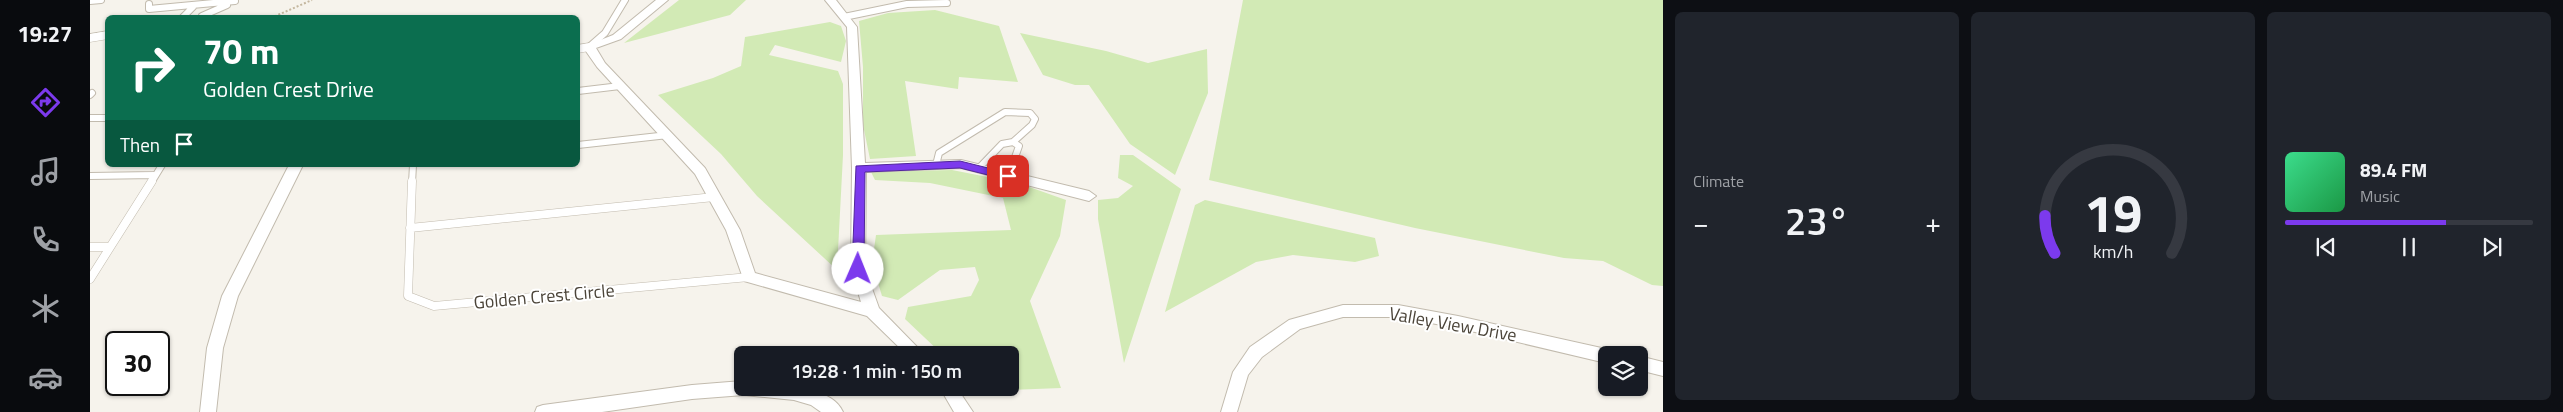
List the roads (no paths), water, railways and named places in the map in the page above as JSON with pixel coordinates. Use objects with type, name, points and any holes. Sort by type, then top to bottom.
[{"type":"street","points":[[663,0],[617,37],[583,48],[668,135],[700,171],[733,230],[749,277]]},
{"type":"street","points":[[830,0],[852,27],[860,168],[858,269],[872,312],[908,346]]},
{"type":"street","points":[[90,38],[105,36]]},
{"type":"street","points":[[860,168],[960,164],[1089,196]]},
{"type":"street","points":[[208,412],[215,348],[230,296],[295,167]]},
{"type":"street","name":"Golden Crest Circle","points":[[749,277],[872,312]]},
{"type":"street","name":"Valley View Drive","points":[[1229,412],[1241,372],[1256,352],[1294,324],[1343,310],[1398,311],[1458,322],[1598,354]]},
{"type":"street","points":[[1648,365],[1663,369]]},
{"type":"street","points":[[543,412],[707,390],[757,388],[797,393],[828,406],[835,412]]},
{"type":"street","points":[[953,396],[965,412]]},
{"type":"lane","points":[[90,1],[100,0]]},
{"type":"lane","points":[[583,48],[604,35],[609,27],[614,11],[625,0]]},
{"type":"lane","points":[[149,4],[149,8],[236,1]]},
{"type":"lane","points":[[205,15],[236,1]]},
{"type":"lane","points":[[844,17],[907,4],[947,3]]},
{"type":"lane","points":[[203,15],[212,4]]},
{"type":"lane","points":[[184,15],[192,6]]},
{"type":"lane","points":[[580,91],[620,86]]},
{"type":"lane","points":[[936,165],[939,154],[1005,112],[1030,113],[1035,119],[1032,125],[1013,142],[1002,144],[978,169]]},
{"type":"lane","points":[[90,118],[105,118]]},
{"type":"lane","points":[[580,145],[668,135]]},
{"type":"lane","points":[[1008,176],[1019,146],[1013,142]]},
{"type":"lane","points":[[90,279],[160,167]]},
{"type":"lane","name":"Golden Crest Circle","points":[[413,167],[408,296],[434,306],[749,277]]},
{"type":"lane","points":[[90,176],[154,175]]},
{"type":"lane","points":[[410,228],[714,196]]},
{"type":"lane","points":[[90,247],[110,247]]}]
